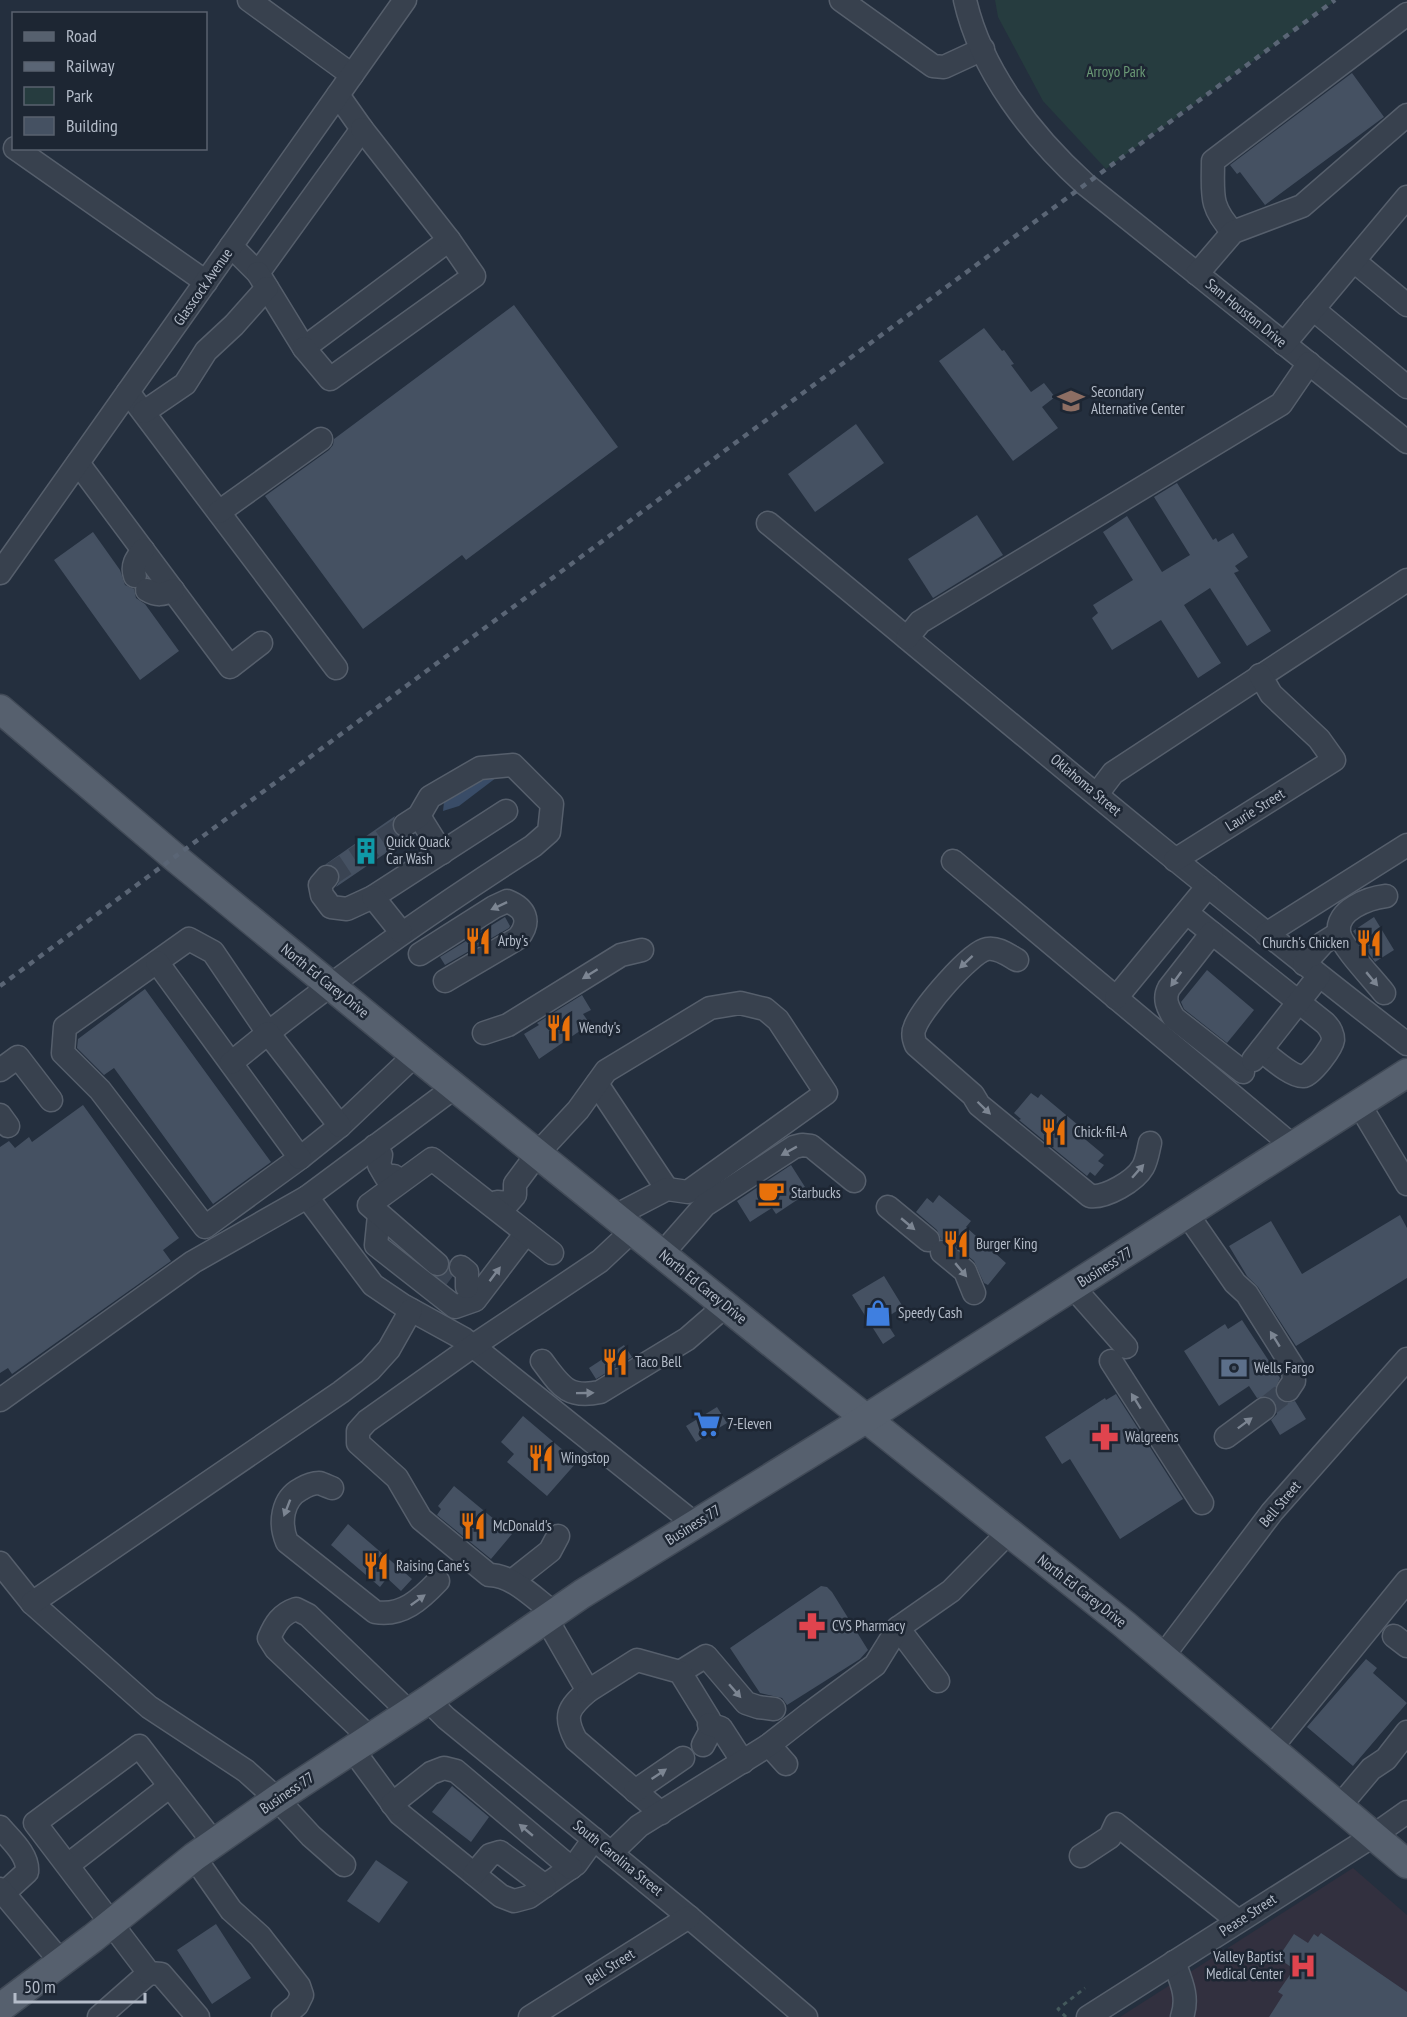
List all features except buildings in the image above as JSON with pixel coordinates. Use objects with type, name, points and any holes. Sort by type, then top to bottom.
[{"type":"main road","name":"North Ed Carey Drive","points":[[0,709],[173,856],[415,1055],[1162,1656],[1407,1864]]},
{"type":"main road","name":"Business 77","points":[[0,2008],[204,1850],[550,1616],[867,1418],[1407,1073]]},
{"type":"street","points":[[249,0],[352,75]]},
{"type":"street","name":"Glasscock Avenue","points":[[0,572],[405,0]]},
{"type":"street","points":[[841,0],[933,66],[944,67],[983,49]]},
{"type":"street","name":"Sam Houston Drive","points":[[965,0],[969,18],[983,49],[1015,106],[1061,162],[1085,184],[1407,442]]},
{"type":"street","points":[[1233,232],[1219,216],[1213,199],[1213,161],[1407,14]]},
{"type":"street","points":[[231,246],[262,281],[304,348],[330,379],[474,276],[338,95]]},
{"type":"street","points":[[1197,274],[1233,232],[1302,206],[1407,115]]},
{"type":"street","points":[[144,412],[184,384],[206,351],[234,325],[362,129]]},
{"type":"street","points":[[0,137],[12,146]]},
{"type":"street","points":[[17,150],[206,282]]},
{"type":"street","points":[[1284,344],[1407,197]]},
{"type":"street","points":[[304,348],[449,240]]},
{"type":"street","points":[[1354,261],[1407,305]]},
{"type":"street","points":[[1313,309],[1407,387]]},
{"type":"street","points":[[907,638],[920,622],[1281,404],[1309,363]]},
{"type":"street","points":[[128,392],[336,668]]},
{"type":"street","points":[[219,512],[321,439]]},
{"type":"street","points":[[78,463],[230,667],[261,643]]},
{"type":"street","name":"Oklahoma Street","points":[[768,523],[1176,860],[1311,970],[1407,1044]]},
{"type":"street","points":[[143,550],[135,561],[134,571],[141,583],[154,594],[161,595],[173,590]]},
{"type":"street","points":[[1097,794],[1113,773],[1407,580]]},
{"type":"street","name":"Laurie Street","points":[[1176,860],[1334,760],[1319,739],[1270,694],[1260,675]]},
{"type":"street","points":[[231,1063],[329,984],[401,932],[533,846],[549,832],[552,804],[513,765],[480,768],[430,796],[412,820],[442,853]]},
{"type":"street","points":[[327,877],[320,885],[321,895],[331,907],[347,909],[373,897],[506,811]]},
{"type":"street","points":[[1266,933],[1407,845]]},
{"type":"street","points":[[953,861],[1294,1146]]},
{"type":"street","points":[[1116,998],[1208,886]]},
{"type":"street","points":[[1384,993],[1351,953],[1339,933],[1341,922],[1349,911],[1367,901],[1386,896]]},
{"type":"street","points":[[373,897],[401,932]]},
{"type":"street","points":[[420,954],[494,907],[507,901],[517,905],[526,920],[524,931],[518,938],[445,981]]},
{"type":"street","points":[[1187,913],[1331,1030],[1333,1040],[1330,1047],[1311,1073],[1304,1076],[1296,1075],[1261,1050]]},
{"type":"street","points":[[1212,933],[1169,988],[1166,994],[1167,1006],[1174,1018],[1243,1072]]},
{"type":"street","points":[[1229,1092],[1298,1003],[1323,943],[1339,933]]},
{"type":"street","points":[[340,1126],[268,1033],[213,952],[189,939],[65,1027],[63,1053],[100,1090],[205,1227],[340,1126],[415,1055]]},
{"type":"street","points":[[1017,960],[1002,951],[990,948],[980,951],[968,960],[947,982],[916,1023],[913,1038],[916,1045],[973,1095],[979,1105],[1090,1196],[1105,1195],[1131,1179],[1142,1169],[1150,1143]]},
{"type":"street","points":[[484,1034],[508,1025],[621,955],[642,950]]},
{"type":"street","points":[[157,962],[300,1158]]},
{"type":"street","points":[[495,1204],[496,1194],[503,1185],[514,1184],[538,1153],[578,1110],[606,1071],[710,1008],[740,1003],[765,1009],[778,1020],[826,1094],[688,1192],[667,1189],[624,1223],[600,1262],[473,1346],[367,1421],[358,1431],[358,1443],[397,1478],[421,1519],[489,1575],[504,1578],[550,1616],[588,1691]]},
{"type":"street","points":[[0,1070],[18,1057],[51,1100]]},
{"type":"street","points":[[597,1084],[667,1189]]},
{"type":"street","points":[[0,1400],[193,1262],[307,1197],[378,1150],[455,1087]]},
{"type":"street","points":[[1359,1104],[1407,1184]]},
{"type":"street","points":[[662,1254],[705,1205],[794,1147],[811,1146],[854,1181]]},
{"type":"street","points":[[378,1150],[393,1156],[400,1167],[397,1179]]},
{"type":"street","points":[[381,1216],[376,1245],[455,1306],[475,1300],[452,1276],[369,1205],[397,1179],[432,1159],[495,1204],[552,1253]]},
{"type":"street","points":[[307,1197],[373,1285],[411,1310],[464,1339],[695,1524]]},
{"type":"street","points":[[888,1207],[965,1271],[974,1293]]},
{"type":"street","points":[[1187,1214],[1235,1283],[1247,1294],[1293,1367],[1294,1381],[1288,1390]]},
{"type":"street","points":[[452,1276],[526,1233]]},
{"type":"street","points":[[1073,1287],[1119,1354],[1202,1503]]},
{"type":"street","points":[[542,1361],[560,1385],[573,1393],[585,1395],[600,1392],[687,1339],[725,1306]]},
{"type":"street","points":[[32,1603],[370,1370],[389,1349],[411,1310]]},
{"type":"street","name":"Bell Street","points":[[1162,1656],[1272,1512],[1407,1359]]},
{"type":"street","points":[[1226,1437],[1264,1409]]},
{"type":"street","points":[[332,1488],[318,1483],[305,1486],[293,1493],[285,1506],[283,1519],[282,1530],[287,1542],[375,1612],[386,1614],[399,1611],[413,1604],[438,1581]]},
{"type":"street","points":[[361,1744],[392,1804],[400,1814],[501,1896],[514,1901],[530,1897],[602,1846],[662,1813],[769,1745],[875,1665],[898,1628],[951,1592],[1008,1533]]},
{"type":"street","points":[[504,1578],[550,1551],[558,1536]]},
{"type":"street","points":[[0,1563],[32,1603],[149,1707],[246,1771],[277,1799],[311,1836],[344,1865]]},
{"type":"street","points":[[1271,1748],[1407,1581]]},
{"type":"street","name":"South Carolina Street","points":[[361,1744],[276,1649],[269,1638],[275,1623],[287,1612],[296,1609],[308,1615],[419,1706],[446,1718],[689,1917],[806,2017]]},
{"type":"street","points":[[898,1628],[938,1681]]},
{"type":"street","points":[[680,1672],[706,1656],[746,1702],[758,1707],[810,1713]]},
{"type":"street","points":[[662,1813],[576,1740],[568,1725],[572,1704],[637,1660],[680,1672],[709,1719],[706,1734],[721,1728],[743,1762]]},
{"type":"street","points":[[1339,1807],[1371,1769],[1386,1759],[1407,1732]]},
{"type":"street","points":[[769,1745],[786,1764]]},
{"type":"street","points":[[149,1973],[35,1823],[139,1746],[170,1786],[204,1850],[231,1910],[260,1936],[299,1986],[302,1995],[297,2005],[283,2017]]},
{"type":"street","points":[[635,1791],[683,1758]]},
{"type":"street","points":[[392,1804],[431,1773],[444,1768],[456,1771],[571,1868]]},
{"type":"street","points":[[68,1865],[170,1786]]},
{"type":"street","name":"Pease Street","points":[[1088,2017],[1407,1812]]},
{"type":"street","points":[[1081,1856],[1110,1837],[1116,1824],[1238,1921]]},
{"type":"street","points":[[0,1827],[24,1857],[27,1865],[27,1872],[2,1891],[61,1962]]},
{"type":"street","points":[[474,1874],[490,1855],[500,1852],[545,1886]]},
{"type":"street","name":"Bell Street","points":[[530,2017],[689,1917]]},
{"type":"street","points":[[1174,1962],[1186,1995],[1186,2006],[1182,2017]]},
{"type":"street","points":[[99,2017],[149,1973],[161,1974],[198,2017]]},
{"type":"path","points":[[1066,2017],[1058,2009],[1085,1988]]},
{"type":"shaded area","name":"Valley Baptist Medical Center","points":[[1353,1868],[1407,1915],[1407,2017],[1120,2017]]},
{"type":"green space","name":"Arroyo Park","points":[[995,0],[1336,0],[1106,169],[1043,101],[998,17]]},
{"type":"water","points":[[489,766],[505,771],[459,806],[443,811],[444,802]]},
{"type":"tunnel","points":[[327,877],[405,825]]},
{"type":"tunnel","points":[[437,1264],[453,1276]]},
{"type":"tunnel","points":[[1264,1409],[1288,1390]]},
{"type":"railway","points":[[0,986],[1335,0]]},
{"type":"place","name":"Secondary Alternative Center","points":[[1071,401]]},
{"type":"place","name":"Quick Quack Car Wash","points":[[366,851]]},
{"type":"place","name":"Arby's","points":[[478,941]]},
{"type":"place","name":"Church's Chicken","points":[[1369,943]]},
{"type":"place","name":"Wendy's","points":[[559,1028]]},
{"type":"place","name":"Chick-fil-A","points":[[1054,1132]]},
{"type":"place","name":"Starbucks","points":[[771,1193]]},
{"type":"place","name":"Burger King","points":[[956,1244]]},
{"type":"place","name":"Speedy Cash","points":[[878,1313]]},
{"type":"place","name":"Taco Bell","points":[[615,1362]]},
{"type":"place","name":"Wells Fargo","points":[[1234,1368]]},
{"type":"place","name":"7-Eleven","points":[[707,1424]]},
{"type":"place","name":"Walgreens","points":[[1105,1437]]},
{"type":"place","name":"Wingstop","points":[[541,1458]]},
{"type":"place","name":"McDonald's","points":[[473,1526]]},
{"type":"place","name":"Raising Cane's","points":[[376,1566]]},
{"type":"place","name":"CVS Pharmacy","points":[[812,1626]]},
{"type":"place","name":"Valley Baptist Medical Center","points":[[1303,1966]]}]
